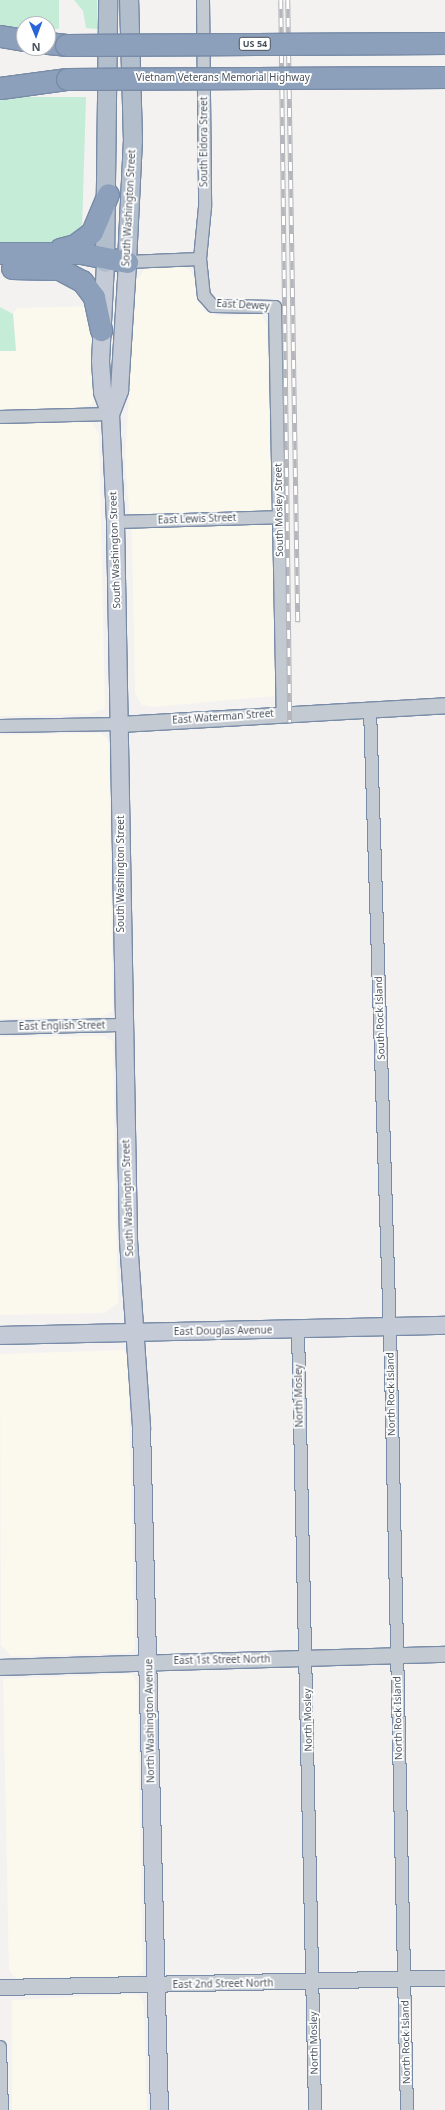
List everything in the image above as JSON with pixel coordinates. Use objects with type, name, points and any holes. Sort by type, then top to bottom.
[{"type":"highway","points":[[0,36],[16,39]]},
{"type":"highway","name":"US 54","points":[[56,45],[445,43]]},
{"type":"highway","points":[[0,46],[16,46]]},
{"type":"highway","name":"Vietnam Veterans Memorial Highway","points":[[0,78],[445,77]]},
{"type":"highway","points":[[0,88],[67,79]]},
{"type":"highway","points":[[4,263],[46,253],[85,240],[92,232],[108,194]]},
{"type":"highway","points":[[46,253],[126,262]]},
{"type":"highway","points":[[4,263],[105,260]]},
{"type":"highway","points":[[4,263],[59,270],[82,281],[94,297],[100,330]]},
{"type":"main road","name":"South Washington Street","points":[[108,0],[108,194],[100,330],[102,392],[110,414],[115,522],[120,724],[123,1025],[128,1240],[137,1333]]},
{"type":"main road","name":"South Washington Street","points":[[110,414],[119,390],[133,141],[129,0]]},
{"type":"main road","name":"East Douglas Avenue","points":[[0,1334],[137,1333],[445,1325]]},
{"type":"main road","name":"North Washington Avenue","points":[[137,1333],[149,1662],[159,2110]]},
{"type":"street","name":"South Eldora Street","points":[[200,259],[205,207],[203,0]]},
{"type":"street","points":[[126,262],[200,259]]},
{"type":"street","name":"East Dewey","points":[[200,259],[204,296],[213,306],[276,307]]},
{"type":"street","name":"South Mosley Street","points":[[276,307],[283,712]]},
{"type":"street","points":[[0,417],[110,414]]},
{"type":"street","name":"East Lewis Street","points":[[115,522],[279,517]]},
{"type":"street","name":"East Waterman Street","points":[[0,726],[120,724],[283,712],[445,705]]},
{"type":"street","name":"South Rock Island","points":[[370,709],[390,1327]]},
{"type":"street","name":"East English Street","points":[[0,1028],[123,1025]]},
{"type":"street","name":"North Rock Island","points":[[390,1327],[407,2110]]},
{"type":"street","name":"North Mosley","points":[[298,1329],[307,1658],[315,2110]]},
{"type":"street","name":"East 1st Street North","points":[[0,1667],[445,1654]]},
{"type":"street","name":"East 2nd Street North","points":[[0,1987],[313,1982],[445,1978]]},
{"type":"street","points":[[0,2047],[2,2110]]},
{"type":"shaded area","points":[[182,267],[189,269],[197,280],[204,311],[218,316],[261,314],[267,326],[277,696],[152,707],[142,705],[135,694],[132,540],[125,465],[135,283],[145,268]]},
{"type":"shaded area","points":[[91,306],[93,403],[81,408],[0,409],[0,351],[16,350],[13,314],[17,308]]},
{"type":"shaded area","points":[[91,422],[99,434],[105,708],[91,714],[0,716],[0,424]]},
{"type":"shaded area","points":[[100,733],[107,738],[109,746],[113,1011],[101,1017],[0,1019],[0,735]]},
{"type":"shaded area","points":[[105,1036],[113,1042],[118,1303],[105,1313],[0,1315],[0,1037]]},
{"type":"shaded area","points":[[124,1350],[128,1357],[135,1649],[127,1653],[11,1656],[1,1645],[0,1354]]},
{"type":"shaded area","points":[[132,1674],[137,1683],[143,1971],[136,1976],[16,1978],[9,1970],[3,1679]]},
{"type":"shaded area","points":[[135,1994],[140,1996],[144,2005],[147,2110],[12,2110],[12,2000]]},
{"type":"green space","points":[[0,0],[59,0],[59,29],[56,29],[56,16],[16,16],[16,30],[0,30]]},
{"type":"green space","points":[[74,0],[97,0],[98,29],[86,28],[83,11]]},
{"type":"green space","points":[[0,97],[86,97],[82,230],[73,243],[0,247]]},
{"type":"green space","points":[[0,307],[13,314],[16,351],[0,351]]},
{"type":"railway","points":[[281,0],[290,722]]},
{"type":"railway","points":[[288,0],[298,622]]}]
